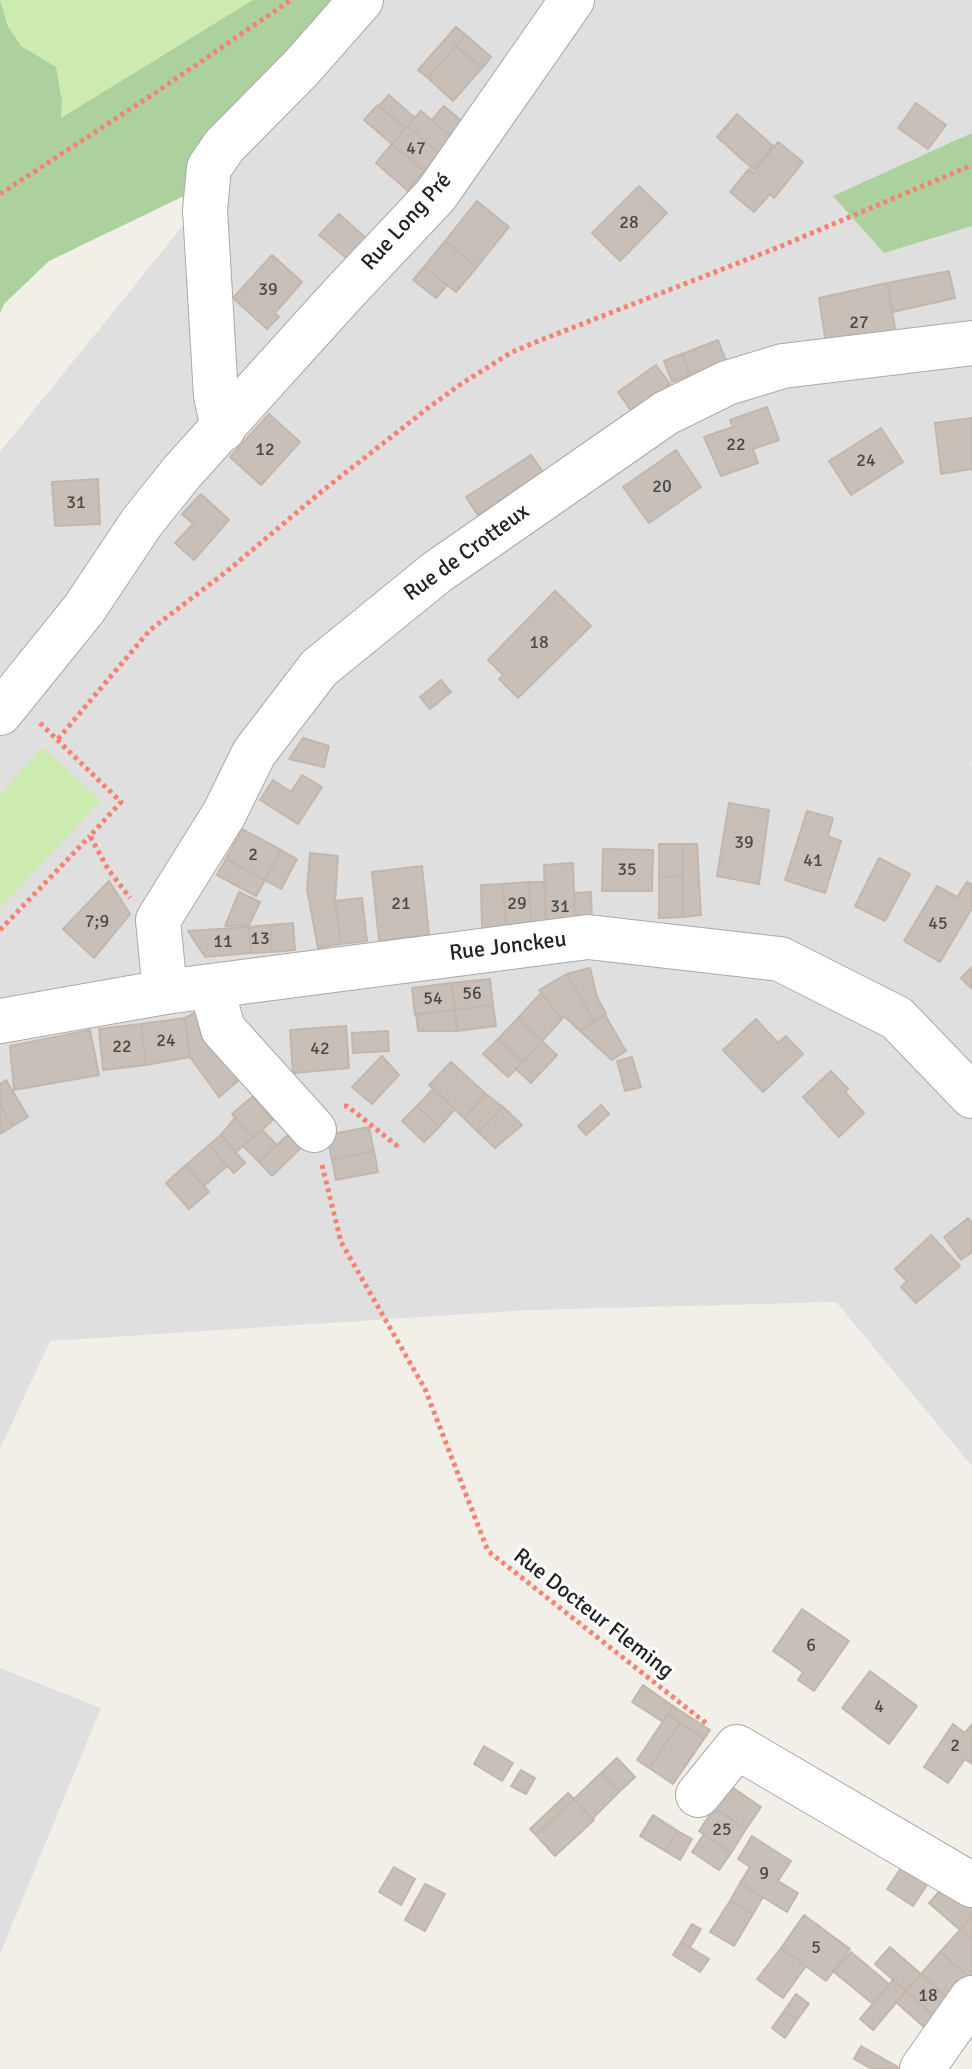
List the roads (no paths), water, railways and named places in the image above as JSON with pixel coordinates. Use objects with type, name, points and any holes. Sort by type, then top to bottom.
[{"type":"street","points":[[223,429],[216,396],[205,210],[209,168],[224,146],[302,67],[361,0]]},
{"type":"street","name":"Rue Long Pré","points":[[6,705],[84,609],[149,512],[182,472],[436,195],[572,0]]},
{"type":"street","name":"Rue de Crotteux","points":[[165,992],[158,920],[224,814],[254,753],[319,668],[437,572],[666,413],[727,383],[783,366],[972,343]]},
{"type":"street","name":"Rue Jonckeu","points":[[0,1021],[165,992],[588,937],[780,959],[897,1018],[972,1096]]},
{"type":"street","points":[[211,986],[223,1029],[314,1130]]},
{"type":"street","points":[[698,1795],[737,1747],[972,1885]]},
{"type":"street","points":[[922,2069],[972,1998]]}]
